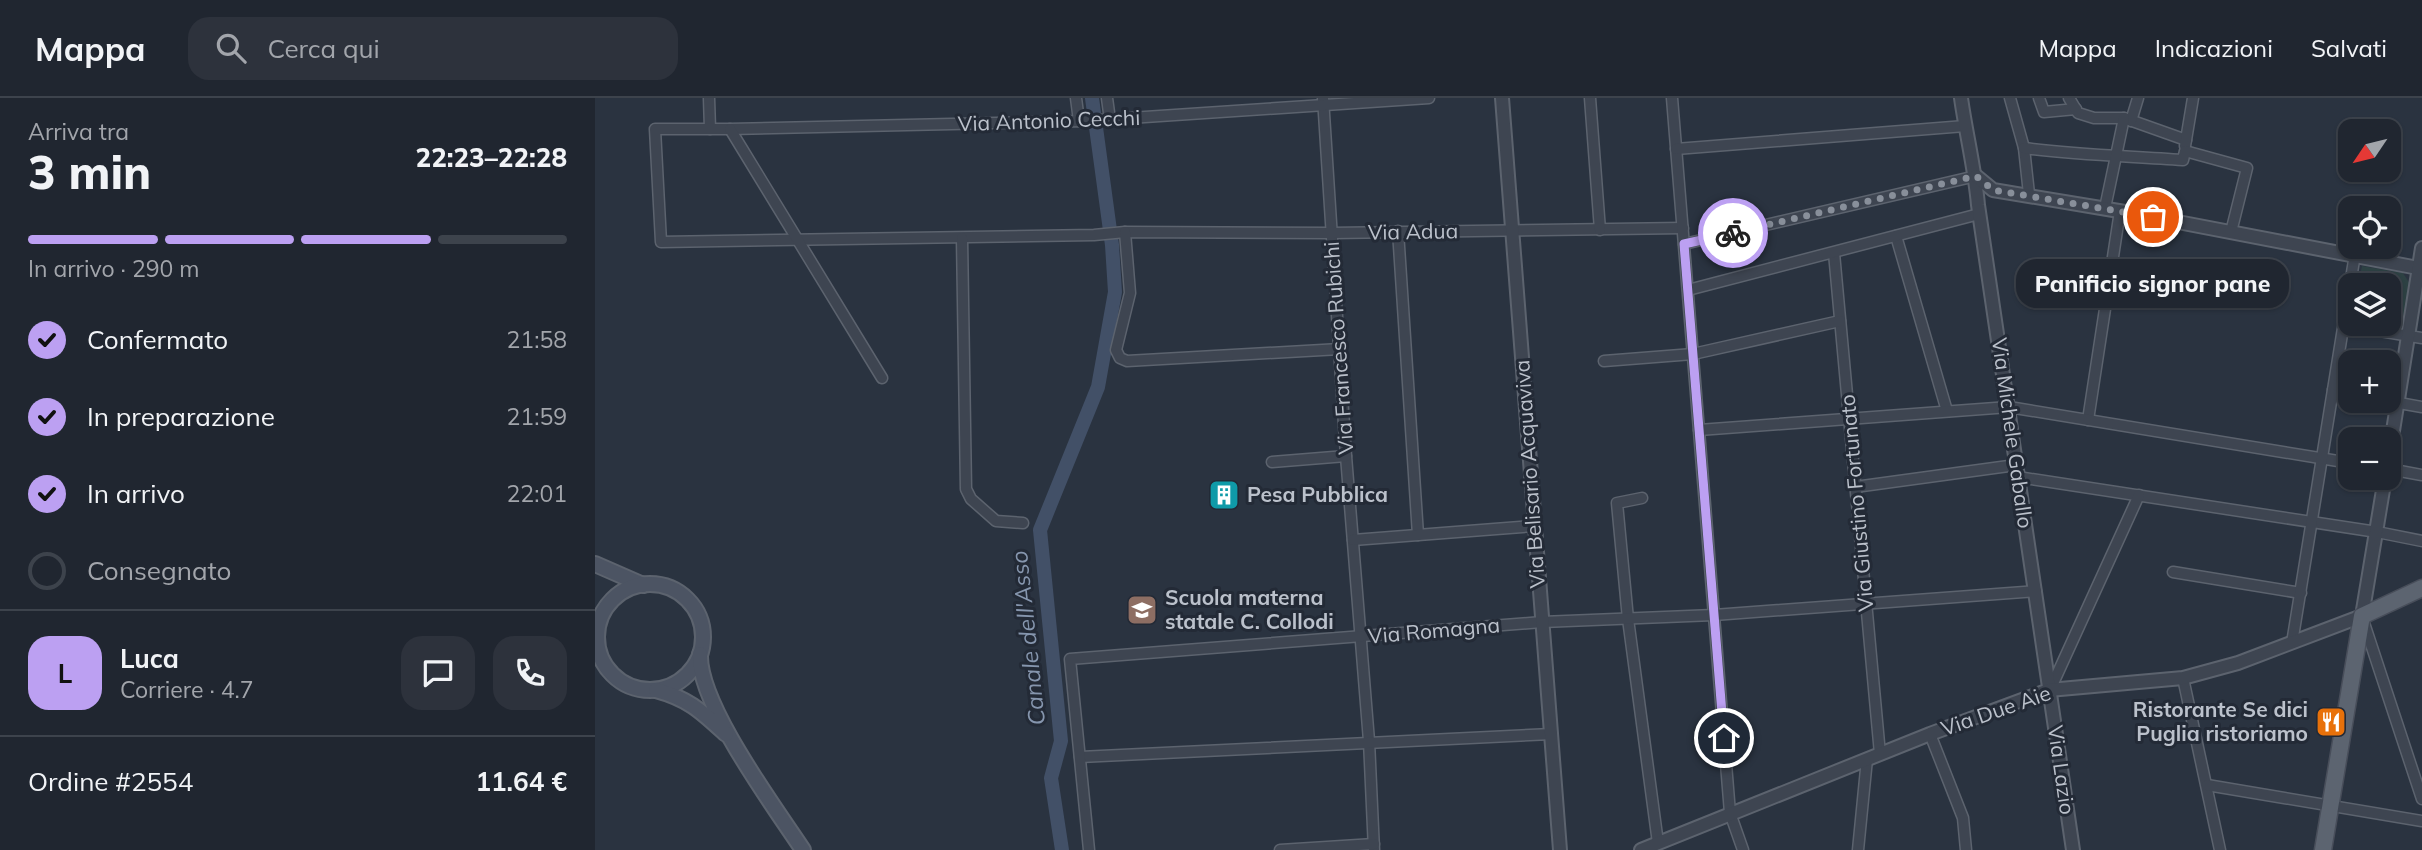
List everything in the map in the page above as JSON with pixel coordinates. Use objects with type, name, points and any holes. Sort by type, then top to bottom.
[{"type":"main road","points":[[595,564],[643,585]]},
{"type":"main road","points":[[732,740],[699,709],[678,696],[634,688],[618,680],[606,668],[599,652],[596,634],[606,607],[622,593],[643,585],[657,585],[684,597],[694,608],[701,630],[700,668],[732,740],[803,850]]},
{"type":"main road","points":[[2323,850],[2362,616],[2422,588]]},
{"type":"main road","points":[[655,690],[670,686],[683,678],[694,667],[700,653]]},
{"type":"street","points":[[709,98],[710,129]]},
{"type":"street","points":[[1076,98],[1082,121]]},
{"type":"street","points":[[1107,98],[1108,120]]},
{"type":"street","name":"Via Antonio Cecchi","points":[[798,241],[661,242],[655,129],[1108,120],[1323,102],[1429,98]]},
{"type":"street","name":"Via Belisario Acquaviva","points":[[1502,98],[1560,850]]},
{"type":"street","points":[[1590,98],[1600,230]]},
{"type":"street","points":[[1672,98],[1730,813],[1743,850]]},
{"type":"street","name":"Via Michele Gaballo","points":[[1961,98],[1976,176],[1979,214],[2049,690]]},
{"type":"street","points":[[2010,98],[2024,148],[2029,194]]},
{"type":"street","points":[[2039,98],[2044,112],[2076,109]]},
{"type":"street","points":[[2069,98],[2078,113],[2094,118],[2128,120],[2246,168],[2231,232]]},
{"type":"street","points":[[2105,208],[2116,155],[2138,98]]},
{"type":"street","points":[[2024,148],[2079,155],[2183,160],[2193,98]]},
{"type":"street","name":"Via Francesco Rubichi","points":[[1323,102],[1346,456],[1369,741],[1374,847]]},
{"type":"street","points":[[1676,149],[1965,126]]},
{"type":"street","points":[[730,129],[882,378]]},
{"type":"street","points":[[1684,244],[1976,176],[1993,190],[2029,194],[2338,251]]},
{"type":"street","points":[[2088,420],[2120,211]]},
{"type":"street","points":[[1688,290],[1979,214]]},
{"type":"street","name":"Via Adua","points":[[798,241],[1122,232],[1512,232],[1683,228]]},
{"type":"street","points":[[1398,231],[1417,535]]},
{"type":"street","points":[[1122,232],[1130,293],[1116,350],[1119,358],[1128,361],[1340,349]]},
{"type":"street","points":[[1896,236],[1947,411]]},
{"type":"street","points":[[962,237],[966,489],[971,499],[996,521],[1023,523]]},
{"type":"street","points":[[2401,365],[2422,248]]},
{"type":"street","name":"Via Giustino Fortunato","points":[[1834,253],[1866,603],[1873,756],[1858,850]]},
{"type":"street","points":[[2378,259],[2420,268]]},
{"type":"street","points":[[1604,361],[1693,354],[1840,321]]},
{"type":"street","points":[[2401,335],[2422,338]]},
{"type":"street","points":[[2292,643],[2342,336]]},
{"type":"street","points":[[2333,390],[2338,391]]},
{"type":"street","points":[[2401,404],[2422,407]]},
{"type":"street","points":[[1699,430],[2009,407],[2338,461]]},
{"type":"street","points":[[1272,462],[1346,456]]},
{"type":"street","points":[[1855,487],[2017,471],[2139,495],[2422,541]]},
{"type":"street","points":[[2401,471],[2422,475]]},
{"type":"street","points":[[2383,490],[2362,616],[2422,799]]},
{"type":"street","points":[[2049,690],[2139,495]]},
{"type":"street","points":[[1642,498],[1617,503],[1628,619],[1658,843]]},
{"type":"street","points":[[1353,540],[1534,526]]},
{"type":"street","points":[[2173,572],[2301,593]]},
{"type":"street","name":"Via Romagna","points":[[1080,757],[1070,659],[1542,622],[1714,615],[2036,591]]},
{"type":"street","name":"Via Due Aie","points":[[1641,850],[1873,756],[2049,690],[2183,678],[2238,663],[2362,616]]},
{"type":"street","points":[[2183,678],[2220,850]]},
{"type":"street","name":"Via Lazio","points":[[2049,690],[2073,850]]},
{"type":"street","points":[[1089,850],[1080,757],[1552,734]]},
{"type":"street","points":[[1930,734],[1963,818],[1966,850]]},
{"type":"street","points":[[2207,785],[2422,821]]},
{"type":"street","points":[[1280,850],[1374,847]]},
{"type":"green space","points":[[2362,266],[2403,273],[2410,284],[2405,317],[2401,321],[2401,273],[2361,273]]},
{"type":"waterway","name":"Canale dell'Asso","points":[[1062,850],[1051,778],[1061,741],[1040,530],[1098,387],[1115,292],[1112,245],[1092,98]]},
{"type":"way so far","points":[[1733,233],[1976,176],[1993,190],[2153,217]]},
{"type":"place","name":"Panificio signor pane","points":[[2153,217]]},
{"type":"place","name":"Pesa Pubblica","points":[[1224,495]]},
{"type":"place","name":"Scuola materna statale C. Collodi","points":[[1142,610]]},
{"type":"place","name":"Ristorante Se dici Puglia ristoriamo","points":[[2331,722]]},
{"type":"route","points":[[1724,738],[1684,244],[1733,233]]}]
